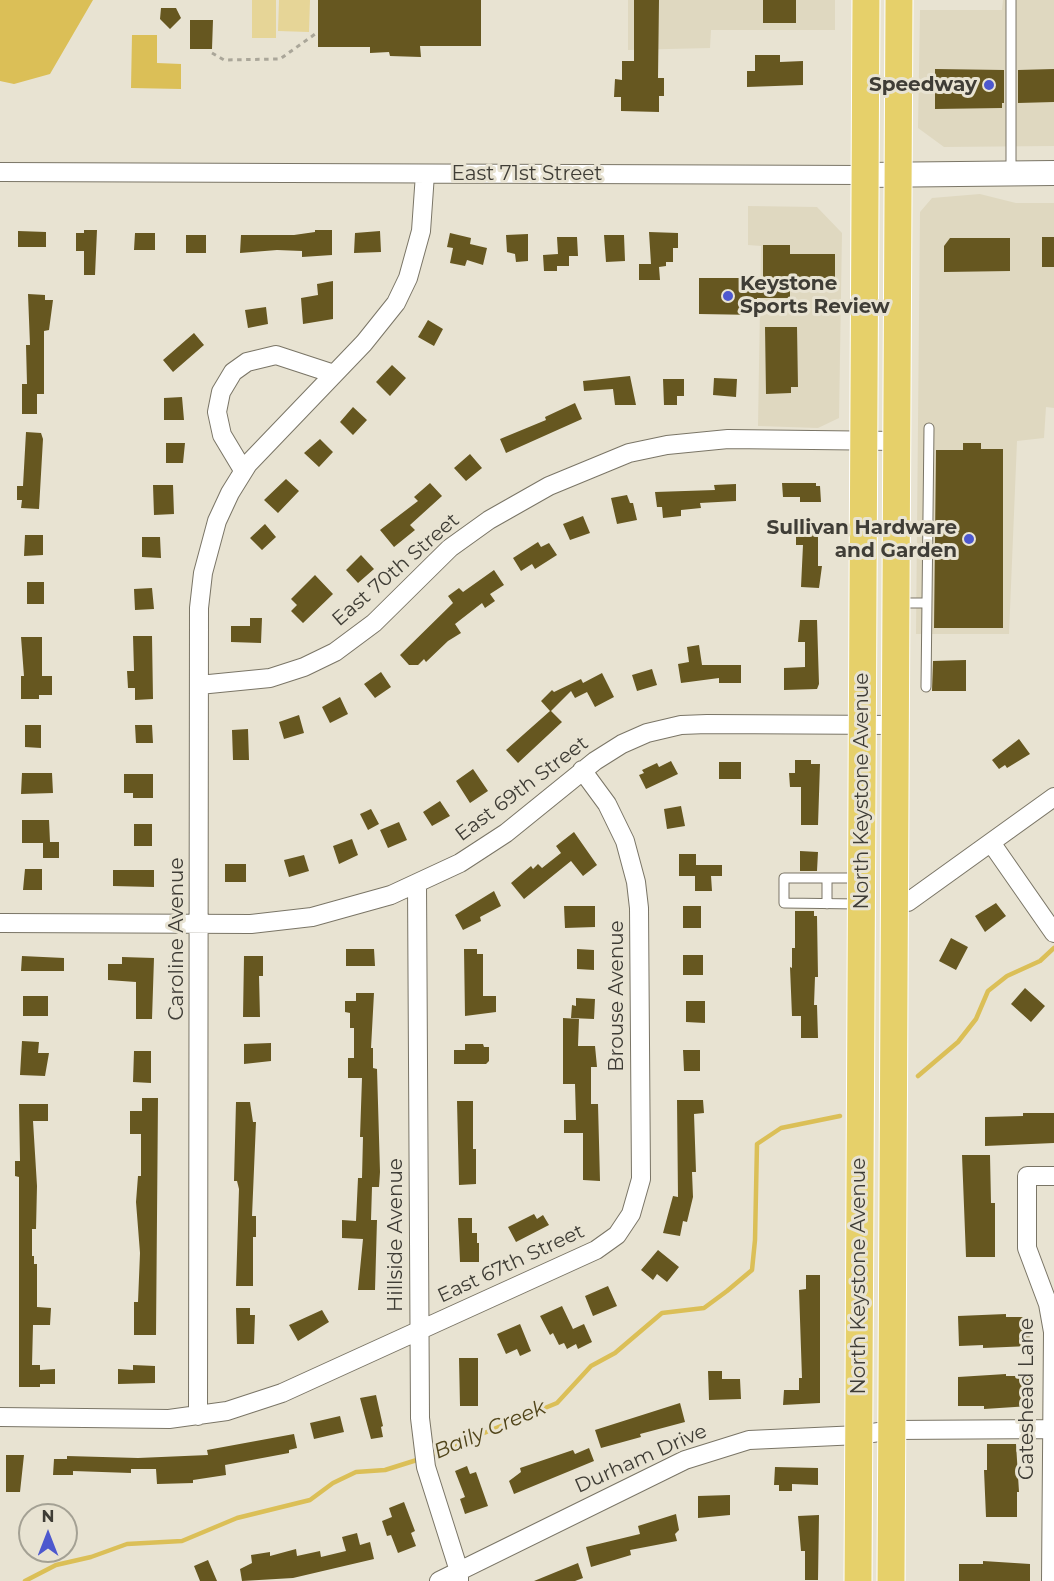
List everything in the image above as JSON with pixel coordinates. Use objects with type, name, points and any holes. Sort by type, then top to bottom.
[{"type":"main road","name":"North Keystone Avenue","points":[[866,0],[862,878],[864,922],[859,1138],[876,1432],[891,1581]]},
{"type":"main road","name":"North Keystone Avenue","points":[[858,1581],[876,1432],[894,1118],[899,0]]},
{"type":"main road","name":"East 71st Street","points":[[865,175],[1054,173]]},
{"type":"street","name":"East 71st Street","points":[[0,172],[865,175]]},
{"type":"street","name":"Caroline Avenue","points":[[198,1416],[199,608],[205,563],[217,521],[243,470],[384,320],[408,278],[421,231],[424,174]]},
{"type":"street","points":[[243,470],[222,435],[217,412],[220,392],[233,372],[247,362],[276,355],[334,374]]},
{"type":"street","name":"East 70th Street","points":[[199,685],[270,678],[304,667],[335,651],[379,618],[450,548],[489,520],[549,486],[618,457],[655,446],[707,440],[897,441]]},
{"type":"street","name":"East 69th Street","points":[[0,923],[251,924],[312,916],[365,904],[417,884],[454,866],[495,841],[582,770],[634,738],[681,725],[896,725]]},
{"type":"street","name":"Brouse Avenue","points":[[582,770],[607,804],[625,841],[635,875],[639,908],[641,1179],[637,1202],[620,1230]]},
{"type":"street","points":[[896,910],[992,844],[1054,797]]},
{"type":"street","points":[[992,844],[1054,933]]},
{"type":"street","name":"Hillside Avenue","points":[[417,884],[418,1331],[423,1448],[426,1467],[459,1576]]},
{"type":"street","name":"Gateshead Lane","points":[[1051,1581],[1053,1332],[1048,1304],[1027,1248],[1027,1176],[1054,1176]]},
{"type":"street","name":"East 67th Street","points":[[0,1417],[170,1419],[226,1411],[269,1398],[596,1250],[620,1230]]},
{"type":"street","name":"Durham Drive","points":[[439,1581],[459,1576],[585,1507],[701,1454],[764,1438],[876,1432],[1052,1429]]},
{"type":"lane","points":[[1011,0],[1011,174]]},
{"type":"lane","points":[[926,687],[929,428]]},
{"type":"lane","points":[[897,603],[927,603]]},
{"type":"lane","points":[[862,878],[784,878],[784,903],[827,904],[864,922]]},
{"type":"lane","points":[[827,878],[827,904]]},
{"type":"path","points":[[212,53],[224,60],[280,59],[318,32]]},
{"type":"shaded area","points":[[0,0],[93,0],[50,74],[14,84],[0,81]]},
{"type":"shaded area","points":[[252,0],[276,0],[276,38],[252,38]]},
{"type":"shaded area","points":[[279,0],[310,0],[309,32],[278,31]]},
{"type":"shaded area","points":[[628,0],[835,0],[835,30],[711,30],[710,48],[628,50]]},
{"type":"shaded area","points":[[1003,0],[1054,0],[1054,146],[944,147],[918,128],[920,10],[1002,10]]},
{"type":"shaded area","points":[[132,35],[157,35],[157,63],[181,64],[181,89],[131,88]]},
{"type":"shaded area","points":[[980,194],[1016,203],[1054,203],[1054,408],[1046,407],[1044,438],[1017,441],[1009,634],[916,634],[920,212],[932,198]]},
{"type":"shaded area","points":[[748,206],[817,207],[842,233],[839,418],[818,428],[758,426],[761,246],[748,245]]},
{"type":"building","points":[[318,0],[481,0],[481,46],[420,46],[421,57],[390,56],[389,52],[370,53],[370,47],[318,47]]},
{"type":"building","points":[[634,0],[659,0],[658,78],[664,78],[664,96],[659,96],[659,112],[621,111],[621,97],[614,97],[615,79],[622,80],[622,61],[634,61]]},
{"type":"building","points":[[763,0],[796,0],[796,23],[763,23]]},
{"type":"building","points":[[161,8],[176,8],[181,18],[170,29],[160,19]]},
{"type":"building","points":[[190,20],[213,20],[212,49],[190,49]]},
{"type":"building","points":[[755,55],[780,55],[780,62],[803,61],[803,85],[747,87],[747,71],[755,71]]},
{"type":"building","points":[[935,69],[1004,70],[1002,108],[935,109]]},
{"type":"building","points":[[1054,69],[1054,102],[1018,103],[1018,70]]},
{"type":"building","points":[[84,230],[97,230],[95,275],[84,275],[84,251],[76,251],[76,233],[84,233]]},
{"type":"building","points":[[315,230],[332,230],[332,255],[302,257],[302,251],[277,250],[240,253],[241,235],[294,235],[315,232]]},
{"type":"building","points":[[18,231],[46,232],[46,247],[18,247]]},
{"type":"building","points":[[380,231],[381,252],[354,253],[355,233]]},
{"type":"building","points":[[649,232],[678,233],[678,248],[673,248],[673,262],[666,262],[666,266],[659,267],[660,280],[639,280],[639,264],[651,264]]},
{"type":"building","points":[[135,233],[155,233],[155,250],[134,250]]},
{"type":"building","points":[[450,233],[471,238],[470,244],[487,248],[483,265],[467,260],[465,266],[450,263],[453,248],[447,247]]},
{"type":"building","points":[[528,234],[528,261],[516,262],[515,254],[507,252],[506,235]]},
{"type":"building","points":[[186,235],[206,235],[206,253],[186,253]]},
{"type":"building","points":[[604,235],[624,235],[625,261],[606,262]]},
{"type":"building","points":[[557,237],[577,237],[578,256],[569,256],[569,266],[557,266],[557,271],[544,271],[543,255],[558,254]]},
{"type":"building","points":[[1042,237],[1054,237],[1054,267],[1042,267]]},
{"type":"building","points":[[950,238],[1010,238],[1010,271],[944,272],[944,246]]},
{"type":"building","points":[[763,245],[790,245],[790,254],[835,254],[835,278],[790,278],[790,298],[757,298],[757,315],[699,314],[699,278],[763,278]]},
{"type":"building","points":[[333,281],[333,319],[303,324],[301,298],[318,295],[317,284]]},
{"type":"building","points":[[28,294],[45,295],[45,300],[53,300],[49,330],[44,331],[44,394],[37,394],[37,414],[22,414],[22,384],[27,384],[26,345],[30,345]]},
{"type":"building","points":[[266,307],[268,324],[248,328],[245,310]]},
{"type":"building","points":[[428,320],[443,329],[434,346],[418,337]]},
{"type":"building","points":[[765,327],[797,327],[798,387],[791,387],[791,393],[766,394]]},
{"type":"building","points":[[194,333],[204,345],[173,372],[163,360]]},
{"type":"building","points":[[392,365],[406,378],[390,396],[376,382]]},
{"type":"building","points":[[630,376],[636,405],[615,405],[613,389],[584,391],[583,381]]},
{"type":"building","points":[[714,378],[737,379],[736,397],[713,395]]},
{"type":"building","points":[[663,379],[684,379],[684,396],[677,396],[677,405],[664,405]]},
{"type":"building","points":[[182,397],[184,420],[164,420],[164,398]]},
{"type":"building","points":[[575,403],[582,419],[506,453],[500,439],[546,420],[545,417]]},
{"type":"building","points":[[353,407],[367,420],[353,435],[340,422]]},
{"type":"building","points":[[26,432],[41,433],[43,439],[39,509],[21,508],[22,500],[17,500],[17,486],[23,486]]},
{"type":"building","points":[[320,439],[333,452],[319,467],[304,453]]},
{"type":"building","points":[[166,443],[185,443],[183,463],[166,463]]},
{"type":"building","name":"Sullivan Hardware and Garden","points":[[963,443],[981,443],[981,449],[1003,449],[1003,628],[934,628],[936,450],[963,450]]},
{"type":"building","points":[[470,454],[482,468],[466,481],[454,468]]},
{"type":"building","points":[[286,479],[299,491],[278,513],[264,500]]},
{"type":"building","points":[[430,483],[442,496],[410,525],[415,530],[394,547],[380,530],[418,501],[414,497]]},
{"type":"building","points":[[782,483],[816,483],[816,486],[820,486],[821,502],[800,502],[800,497],[783,497]]},
{"type":"building","points":[[736,484],[736,501],[700,503],[701,508],[681,510],[681,516],[663,518],[662,507],[657,507],[655,492],[715,490],[714,485]]},
{"type":"building","points":[[153,485],[173,485],[174,514],[154,515]]},
{"type":"building","points":[[627,495],[630,503],[633,503],[637,520],[617,524],[611,498]]},
{"type":"building","points":[[583,516],[590,533],[570,540],[563,524]]},
{"type":"building","points":[[265,524],[276,537],[262,550],[250,538]]},
{"type":"building","points":[[818,527],[818,566],[822,566],[819,588],[801,587],[803,545],[796,545],[796,529]]},
{"type":"building","points":[[25,535],[43,535],[43,555],[24,556]]},
{"type":"building","points":[[142,537],[160,537],[161,558],[142,557]]},
{"type":"building","points":[[538,542],[541,547],[549,543],[557,555],[535,569],[532,564],[521,571],[513,558]]},
{"type":"building","points":[[361,555],[374,569],[358,583],[346,570]]},
{"type":"building","points":[[494,570],[504,585],[490,594],[495,601],[485,608],[482,603],[455,624],[461,633],[448,641],[426,662],[424,659],[418,665],[409,665],[400,655],[453,603],[448,596],[459,588],[463,592]]},
{"type":"building","points":[[315,575],[333,594],[303,623],[291,611],[297,605],[291,599]]},
{"type":"building","points":[[27,582],[44,582],[44,604],[27,604]]},
{"type":"building","points":[[152,588],[154,609],[135,610],[134,589]]},
{"type":"building","points":[[250,618],[262,618],[261,643],[231,642],[231,626],[250,626]]},
{"type":"building","points":[[800,620],[817,620],[819,684],[817,689],[784,690],[784,668],[805,667],[805,642],[798,642]]},
{"type":"building","points":[[133,636],[152,636],[153,699],[135,700],[135,688],[128,688],[127,671],[134,671]]},
{"type":"building","points":[[21,637],[42,637],[42,676],[52,676],[52,695],[39,695],[39,699],[21,699],[21,676],[24,676]]},
{"type":"building","points":[[699,645],[702,665],[741,665],[741,683],[719,683],[719,678],[681,683],[678,664],[689,662],[687,647]]},
{"type":"building","points":[[966,660],[966,691],[932,691],[933,661]]},
{"type":"building","points":[[652,669],[657,685],[637,691],[632,675]]},
{"type":"building","points":[[381,672],[391,687],[375,698],[364,684]]},
{"type":"building","points":[[602,673],[614,697],[595,707],[587,692],[575,698],[571,691],[551,711],[562,722],[518,763],[506,750],[550,711],[541,701],[552,690],[554,692],[581,679],[583,683]]},
{"type":"building","points":[[340,697],[348,714],[330,723],[322,707]]},
{"type":"building","points":[[299,715],[304,733],[284,739],[279,722]]},
{"type":"building","points":[[25,725],[41,725],[41,748],[25,747]]},
{"type":"building","points":[[135,725],[152,725],[153,743],[136,743]]},
{"type":"building","points":[[248,729],[249,760],[233,760],[232,730]]},
{"type":"building","points":[[1019,739],[1030,754],[1007,768],[1005,765],[999,769],[992,760]]},
{"type":"building","points":[[795,760],[811,760],[811,764],[820,764],[818,825],[801,825],[801,787],[790,787],[789,773],[795,773]]},
{"type":"building","points":[[671,761],[678,774],[646,789],[639,775],[644,773],[642,770],[657,763],[659,767]]},
{"type":"building","points":[[719,762],[741,762],[741,779],[719,779]]},
{"type":"building","points":[[473,769],[488,791],[470,803],[456,781]]},
{"type":"building","points":[[22,773],[52,773],[53,793],[21,794]]},
{"type":"building","points":[[124,774],[153,774],[153,798],[133,798],[133,793],[124,793]]},
{"type":"building","points":[[440,801],[450,816],[432,826],[423,812]]},
{"type":"building","points":[[681,806],[685,826],[667,829],[664,809]]},
{"type":"building","points":[[371,809],[379,824],[368,830],[360,814]]},
{"type":"building","points":[[22,820],[49,820],[50,842],[59,842],[59,858],[43,858],[43,843],[22,843]]},
{"type":"building","points":[[399,822],[407,840],[388,848],[380,830]]},
{"type":"building","points":[[134,824],[152,824],[152,846],[134,846]]},
{"type":"building","points":[[574,832],[597,865],[583,876],[571,861],[524,899],[511,883],[531,866],[533,869],[538,864],[542,868],[561,853],[556,846]]},
{"type":"building","points":[[352,839],[358,855],[339,864],[333,846]]},
{"type":"building","points":[[800,851],[818,852],[817,871],[800,871]]},
{"type":"building","points":[[679,854],[696,854],[696,865],[722,865],[722,876],[711,876],[712,891],[695,891],[695,876],[679,876]]},
{"type":"building","points":[[304,855],[309,871],[289,877],[284,860]]},
{"type":"building","points":[[225,864],[246,864],[246,882],[225,882]]},
{"type":"building","points":[[25,869],[42,869],[42,890],[23,890]]},
{"type":"building","points":[[113,870],[154,870],[154,887],[113,886]]},
{"type":"building","points":[[494,891],[501,906],[480,917],[481,921],[463,930],[455,915]]},
{"type":"building","points":[[996,903],[1006,916],[985,932],[975,916]]},
{"type":"building","points":[[564,906],[595,906],[595,927],[565,928]]},
{"type":"building","points":[[683,906],[701,906],[701,928],[683,928]]},
{"type":"building","points":[[795,911],[814,911],[814,916],[817,916],[818,977],[815,977],[814,1005],[817,1005],[818,1038],[801,1038],[801,1016],[792,1016],[790,967],[792,968],[792,948],[795,948]]},
{"type":"building","points":[[951,938],[968,947],[956,970],[939,961]]},
{"type":"building","points":[[346,949],[374,949],[375,966],[346,966]]},
{"type":"building","points":[[464,949],[477,949],[477,954],[483,954],[483,996],[496,996],[496,1012],[465,1016]]},
{"type":"building","points":[[577,949],[594,950],[594,970],[577,969]]},
{"type":"building","points":[[683,955],[703,955],[703,975],[683,975]]},
{"type":"building","points":[[22,956],[64,958],[64,971],[21,971]]},
{"type":"building","points":[[244,956],[263,956],[263,976],[259,976],[260,1017],[243,1017]]},
{"type":"building","points":[[122,957],[154,958],[152,1019],[136,1019],[136,982],[108,980],[108,964],[122,964]]},
{"type":"building","points":[[1025,988],[1045,1006],[1031,1022],[1011,1004]]},
{"type":"building","points":[[356,993],[374,993],[371,1048],[373,1048],[373,1068],[377,1069],[380,1172],[379,1187],[372,1187],[371,1220],[377,1220],[375,1290],[358,1290],[363,1239],[342,1238],[342,1220],[356,1221],[358,1178],[362,1178],[363,1137],[360,1137],[362,1078],[348,1078],[348,1058],[354,1058],[354,1028],[350,1028],[350,1013],[345,1012],[345,1001],[356,1001]]},
{"type":"building","points":[[23,996],[48,996],[48,1016],[23,1016]]},
{"type":"building","points":[[576,998],[595,999],[594,1019],[571,1018],[572,1005],[576,1006]]},
{"type":"building","points":[[686,1001],[705,1001],[705,1023],[686,1022]]},
{"type":"building","points":[[563,1018],[579,1019],[578,1046],[595,1046],[597,1067],[591,1067],[591,1104],[598,1104],[600,1181],[583,1180],[583,1133],[564,1133],[564,1120],[576,1120],[575,1084],[563,1084]]},
{"type":"building","points":[[22,1041],[39,1042],[38,1053],[49,1053],[45,1076],[20,1075]]},
{"type":"building","points":[[271,1043],[271,1061],[244,1064],[244,1044]]},
{"type":"building","points":[[465,1044],[483,1044],[484,1047],[489,1047],[489,1061],[486,1064],[454,1064],[454,1050],[465,1050]]},
{"type":"building","points":[[683,1050],[700,1050],[700,1071],[684,1071]]},
{"type":"building","points":[[134,1051],[151,1051],[151,1083],[133,1082]]},
{"type":"building","points":[[142,1098],[158,1098],[156,1335],[134,1335],[134,1302],[138,1302],[140,1253],[136,1202],[138,1176],[141,1176],[141,1134],[130,1134],[130,1111],[142,1111]]},
{"type":"building","points":[[677,1100],[703,1100],[704,1113],[694,1114],[696,1172],[692,1172],[693,1197],[687,1222],[683,1221],[680,1236],[663,1233],[673,1196],[678,1197]]},
{"type":"building","points":[[457,1101],[473,1101],[476,1184],[459,1185]]},
{"type":"building","points":[[236,1102],[250,1102],[253,1122],[256,1122],[252,1216],[256,1216],[256,1237],[253,1237],[253,1286],[236,1286],[239,1189],[237,1181],[234,1181]]},
{"type":"building","points":[[19,1104],[48,1104],[48,1121],[33,1121],[37,1186],[36,1229],[32,1229],[32,1256],[34,1256],[34,1264],[37,1264],[37,1307],[51,1308],[50,1325],[33,1325],[32,1365],[40,1365],[40,1370],[55,1369],[55,1384],[40,1384],[40,1387],[19,1387],[19,1177],[15,1176],[15,1161],[20,1161]]},
{"type":"building","points":[[1023,1113],[1054,1113],[1054,1143],[985,1146],[985,1117],[1023,1116]]},
{"type":"building","points":[[962,1155],[990,1155],[991,1203],[995,1203],[995,1257],[966,1257]]},
{"type":"building","points":[[534,1214],[537,1219],[543,1215],[549,1225],[516,1242],[508,1227]]},
{"type":"building","points":[[458,1218],[472,1218],[472,1233],[477,1233],[477,1243],[479,1243],[479,1262],[460,1262]]},
{"type":"building","points":[[658,1250],[679,1267],[667,1282],[657,1274],[653,1280],[641,1270]]},
{"type":"building","points":[[806,1275],[820,1275],[820,1403],[783,1405],[784,1390],[799,1390],[799,1378],[802,1378],[799,1290],[806,1289]]},
{"type":"building","points":[[608,1286],[617,1306],[593,1316],[585,1296]]},
{"type":"building","points":[[562,1306],[573,1329],[584,1324],[592,1342],[578,1349],[576,1344],[567,1349],[564,1343],[559,1345],[553,1333],[550,1335],[540,1316]]},
{"type":"building","points":[[236,1308],[250,1308],[250,1315],[255,1315],[254,1344],[237,1344]]},
{"type":"building","points":[[322,1310],[329,1322],[298,1341],[289,1325]]},
{"type":"building","points":[[1006,1314],[1006,1317],[1029,1317],[1030,1346],[983,1348],[983,1345],[959,1346],[958,1316]]},
{"type":"building","points":[[520,1324],[531,1351],[520,1356],[517,1349],[506,1354],[497,1334]]},
{"type":"building","points":[[459,1358],[478,1358],[478,1406],[460,1406]]},
{"type":"building","points":[[133,1365],[155,1366],[155,1383],[118,1384],[118,1369],[133,1370]]},
{"type":"building","points":[[708,1371],[722,1371],[722,1379],[740,1379],[741,1399],[709,1400]]},
{"type":"building","points":[[1006,1374],[1006,1376],[1030,1376],[1030,1406],[984,1409],[984,1406],[958,1406],[958,1377]]},
{"type":"building","points":[[376,1395],[383,1426],[381,1427],[383,1437],[371,1439],[360,1398]]},
{"type":"building","points":[[680,1403],[685,1422],[640,1434],[641,1437],[601,1448],[595,1430]]},
{"type":"building","points":[[340,1416],[344,1432],[314,1439],[310,1423]]},
{"type":"building","points":[[294,1434],[297,1448],[289,1450],[289,1453],[225,1465],[226,1475],[193,1480],[193,1483],[157,1484],[156,1469],[131,1469],[131,1473],[73,1471],[73,1475],[53,1475],[54,1459],[67,1459],[67,1456],[138,1458],[208,1455],[207,1450]]},
{"type":"building","points":[[987,1444],[1016,1444],[1019,1492],[1017,1492],[1017,1517],[986,1517],[984,1470],[987,1470]]},
{"type":"building","points":[[589,1448],[594,1461],[514,1494],[509,1481],[521,1472],[520,1468],[573,1450],[575,1454]]},
{"type":"building","points":[[6,1455],[24,1455],[20,1492],[6,1492]]},
{"type":"building","points":[[467,1466],[470,1474],[476,1472],[488,1506],[465,1514],[460,1499],[465,1497],[455,1471]]},
{"type":"building","points":[[775,1467],[818,1468],[818,1485],[792,1484],[792,1491],[779,1491],[779,1485],[774,1485]]},
{"type":"building","points":[[730,1495],[730,1515],[698,1518],[698,1496]]},
{"type":"building","points":[[404,1502],[415,1531],[411,1533],[416,1546],[398,1553],[391,1535],[387,1536],[382,1521],[392,1517],[389,1508]]},
{"type":"building","points":[[676,1514],[679,1530],[675,1534],[677,1541],[630,1550],[631,1555],[591,1567],[586,1547],[640,1534],[638,1526]]},
{"type":"building","points":[[819,1515],[818,1580],[805,1580],[805,1551],[801,1551],[798,1516]]},
{"type":"building","points":[[357,1533],[360,1545],[370,1542],[374,1559],[293,1578],[242,1581],[240,1569],[252,1563],[251,1555],[270,1552],[270,1556],[296,1549],[297,1556],[320,1551],[321,1557],[346,1551],[342,1537]]},
{"type":"building","points":[[208,1560],[217,1581],[200,1581],[194,1566]]},
{"type":"building","points":[[983,1561],[1030,1564],[1030,1581],[959,1581],[959,1564],[983,1564]]},
{"type":"building","points":[[578,1563],[583,1578],[575,1581],[534,1581]]},
{"type":"waterway","name":"Baily Creek","points":[[918,1076],[958,1042],[976,1019],[988,991],[1007,976],[1040,961],[1054,948]]},
{"type":"waterway","name":"Baily Creek","points":[[428,1456],[557,1403],[591,1366],[615,1353],[662,1313],[704,1308],[727,1291],[752,1270],[755,1240],[757,1144],[781,1128],[840,1116]]},
{"type":"waterway","name":"Baily Creek","points":[[25,1581],[56,1565],[91,1557],[127,1544],[182,1541],[237,1518],[310,1500],[333,1483],[356,1472],[385,1470],[420,1459]]},
{"type":"place","name":"Speedway","points":[[989,85]]},
{"type":"place","name":"Keystone Sports Review","points":[[728,296]]},
{"type":"place","name":"Sullivan Hardware and Garden","points":[[969,539]]}]
